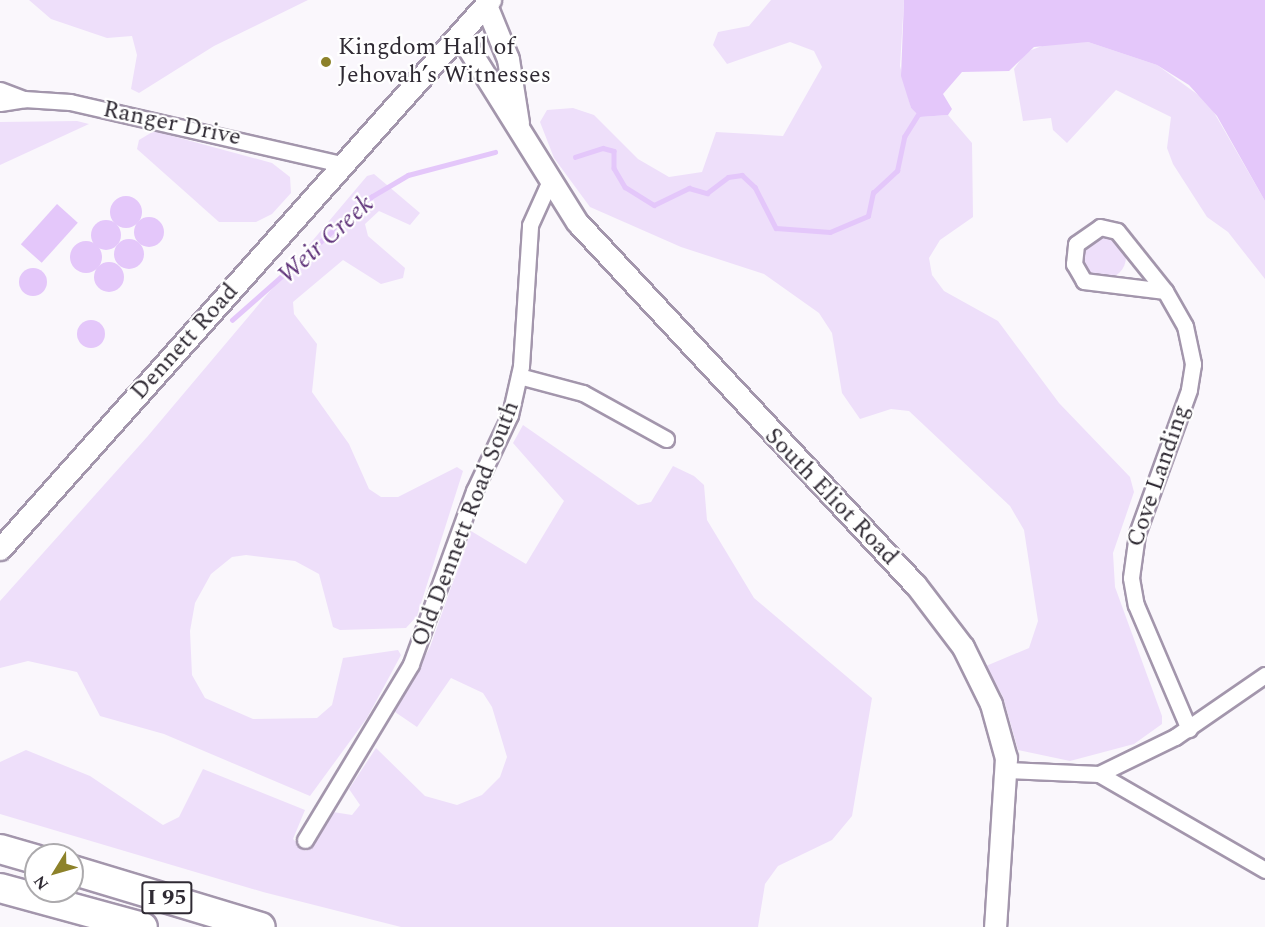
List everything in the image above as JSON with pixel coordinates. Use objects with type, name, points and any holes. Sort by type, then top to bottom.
[{"type":"highway","points":[[0,849],[24,856]]},
{"type":"highway","name":"I 95","points":[[84,874],[261,927]]},
{"type":"highway","name":"I 95","points":[[0,890],[39,898],[143,927]]},
{"type":"main road","name":"Dennett Road","points":[[0,549],[341,164],[488,2]]},
{"type":"main road","points":[[488,2],[508,59],[518,124]]},
{"type":"main road","points":[[460,35],[518,124]]},
{"type":"main road","name":"South Eliot Road","points":[[518,124],[549,183],[642,296],[931,603],[978,675],[1000,730],[1007,770],[995,927]]},
{"type":"street","points":[[0,90],[24,99]]},
{"type":"street","name":"Ranger Drive","points":[[0,103],[24,99],[125,112],[341,164]]},
{"type":"street","name":"Old Dennett Road South","points":[[305,840],[411,664],[474,491],[510,415],[519,376],[531,225],[549,183]]},
{"type":"street","name":"Cove Landing","points":[[1164,291],[1084,281],[1074,264],[1080,237],[1100,227],[1117,231],[1164,291],[1185,326],[1193,363],[1189,390],[1137,534],[1131,578],[1136,605],[1189,729]]},
{"type":"street","points":[[519,376],[583,393],[666,439]]},
{"type":"street","points":[[1099,774],[1189,729],[1265,675]]},
{"type":"street","points":[[1007,770],[1099,774],[1265,870]]},
{"type":"shaded area","points":[[29,0],[308,0],[214,46],[139,93],[131,89],[137,55],[132,36],[107,38],[51,19]]},
{"type":"shaded area","points":[[771,0],[904,0],[900,66],[911,108],[920,117],[948,115],[972,143],[973,217],[940,240],[929,258],[932,275],[944,291],[998,321],[1059,403],[1130,477],[1134,492],[1113,553],[1115,587],[1162,716],[1162,724],[1134,744],[1070,761],[1018,750],[1003,697],[986,666],[1029,648],[1038,621],[1024,530],[1010,506],[909,411],[891,409],[860,419],[842,393],[832,333],[819,313],[764,274],[681,247],[590,207],[554,158],[540,122],[547,110],[573,108],[594,115],[638,159],[669,177],[702,172],[716,132],[783,136],[822,67],[814,51],[790,42],[727,64],[713,45],[718,32],[749,26]]},
{"type":"shaded area","points":[[904,0],[1265,0],[1265,201],[1217,116],[1189,85],[1157,65],[1088,42],[1034,47],[1009,71],[962,72],[943,94],[952,109],[948,115],[920,117],[911,108],[901,76]]},
{"type":"shaded area","points":[[1088,42],[1157,65],[1208,102],[1265,201],[1265,279],[1228,232],[1207,217],[1173,164],[1167,148],[1171,117],[1116,90],[1067,143],[1053,130],[1051,118],[1023,121],[1014,69],[1026,52],[1050,43]]},
{"type":"shaded area","points":[[77,121],[89,124],[0,165],[0,122]]},
{"type":"shaded area","points":[[154,131],[272,163],[290,177],[291,193],[272,214],[256,222],[219,222],[137,149],[139,140]]},
{"type":"shaded area","points":[[374,174],[420,213],[410,225],[379,211],[365,224],[368,236],[405,268],[403,278],[381,284],[343,260],[293,302],[294,314],[317,344],[312,392],[349,444],[369,489],[381,497],[398,497],[457,467],[463,471],[417,616],[406,628],[340,630],[333,627],[319,574],[295,561],[246,555],[232,557],[211,574],[195,603],[190,631],[192,675],[205,698],[253,719],[317,718],[332,705],[343,658],[398,650],[401,655],[367,718],[310,796],[164,734],[100,716],[77,672],[28,661],[0,668],[0,601],[147,437],[367,176]]},
{"type":"shaded area","points":[[126,196],[137,201],[142,212],[137,223],[126,228],[115,223],[110,212],[115,201]]},
{"type":"shaded area","points":[[57,204],[78,223],[42,263],[21,244]]},
{"type":"shaded area","points":[[149,217],[160,221],[164,232],[160,243],[149,247],[138,243],[134,232],[138,221]]},
{"type":"shaded area","points":[[106,220],[117,224],[121,235],[117,246],[106,250],[95,246],[91,235],[95,224]]},
{"type":"shaded area","points":[[1104,235],[1120,241],[1126,257],[1120,273],[1104,279],[1088,273],[1082,257],[1088,241]]},
{"type":"shaded area","points":[[129,239],[140,243],[144,254],[140,265],[129,269],[118,265],[114,254],[118,243]]},
{"type":"shaded area","points":[[86,241],[97,246],[102,257],[97,268],[86,273],[75,268],[70,257],[75,246]]},
{"type":"shaded area","points":[[109,262],[120,266],[124,277],[120,288],[109,292],[98,288],[94,277],[98,266]]},
{"type":"shaded area","points":[[33,268],[43,272],[47,282],[43,292],[33,296],[23,292],[19,282],[23,272]]},
{"type":"shaded area","points":[[91,320],[101,324],[105,334],[101,344],[91,348],[81,344],[77,334],[81,324]]},
{"type":"shaded area","points":[[523,425],[638,505],[651,502],[673,466],[694,476],[704,485],[707,520],[754,598],[872,698],[852,816],[832,840],[778,866],[765,884],[758,927],[401,927],[263,892],[0,814],[0,762],[26,750],[90,776],[163,825],[179,817],[203,769],[305,810],[293,839],[306,851],[333,812],[352,815],[360,805],[349,789],[376,748],[425,796],[457,805],[482,795],[500,777],[507,757],[492,707],[483,693],[451,678],[417,727],[395,712],[430,647],[471,531],[526,564],[564,501],[513,443]]},
{"type":"waterway","name":"Weir Creek","points":[[575,157],[603,148],[614,151],[614,168],[625,187],[654,205],[689,188],[707,193],[728,177],[742,175],[755,187],[776,228],[830,232],[868,216],[873,193],[897,171],[904,137],[918,115]]},
{"type":"waterway","name":"Weir Creek","points":[[232,320],[371,197],[408,175],[495,152]]},
{"type":"place","name":"Kingdom Hall of Jehovah’s Witnesses","points":[[326,62]]}]
